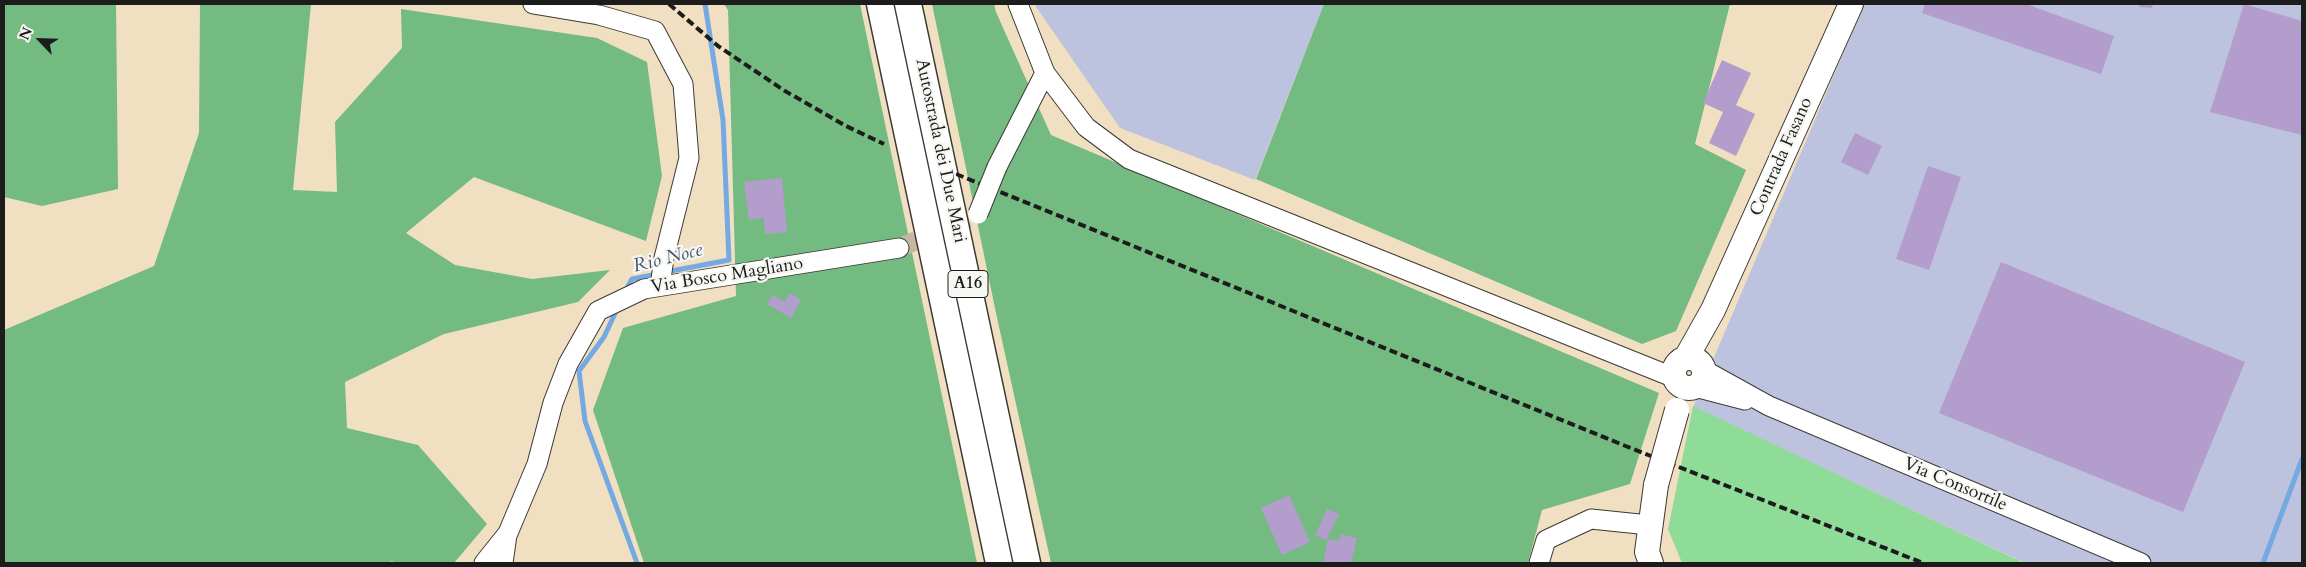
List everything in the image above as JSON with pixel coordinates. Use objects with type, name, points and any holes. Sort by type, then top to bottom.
[{"type":"highway","name":"Autostrada dei Due Mari","points":[[880,4],[999,563]]},
{"type":"highway","name":"Autostrada dei Due Mari","points":[[908,4],[1027,563]]},
{"type":"main road","name":"Contrada Fasano","points":[[1649,525],[1656,486],[1688,373],[1713,310],[1852,4]]},
{"type":"main road","points":[[1649,525],[1647,552],[1651,563]]},
{"type":"street","points":[[533,4],[599,15],[655,31],[683,84],[689,158],[664,258],[660,286]]},
{"type":"street","name":"Via Consortile","points":[[1018,4],[1045,73],[1086,127],[1129,159],[1614,353],[1688,373],[2141,563]]},
{"type":"street","points":[[978,214],[997,167],[1045,73]]},
{"type":"street","name":"Via Bosco Magliano","points":[[484,563],[508,533],[537,464],[553,402],[568,364],[598,310],[644,289],[899,248]]},
{"type":"street","points":[[1539,563],[1546,540],[1591,519],[1649,525]]},
{"type":"street","points":[[503,563],[508,533]]},
{"type":"shaded area","points":[[1034,4],[1324,4],[1255,180],[1120,128]]},
{"type":"shaded area","points":[[1864,4],[2302,4],[2302,563],[2025,563],[1693,407]]},
{"type":"green space","points":[[4,4],[116,4],[118,189],[42,206],[4,197]]},
{"type":"green space","points":[[200,4],[311,4],[293,190],[337,192],[335,122],[402,48],[401,9],[597,38],[647,62],[662,176],[646,241],[474,177],[406,233],[455,265],[532,279],[610,270],[578,302],[444,334],[345,382],[347,428],[418,445],[487,524],[454,563],[394,563],[392,561],[388,563],[4,563],[4,330],[154,266],[199,133]]},
{"type":"green space","points":[[724,4],[860,4],[977,563],[644,563],[593,410],[623,328],[736,296],[728,10]]},
{"type":"green space","points":[[932,4],[994,4],[1051,135],[1659,393],[1630,484],[1542,510],[1528,563],[1051,563],[996,313]]},
{"type":"green space","points":[[1324,4],[1730,4],[1695,144],[1746,170],[1676,331],[1642,344],[1256,179]]},
{"type":"green space","points":[[1693,406],[2024,563],[1682,563],[1668,529]]},
{"type":"building","points":[[1925,4],[2026,4],[2114,36],[2101,74],[1922,13]]},
{"type":"building","points":[[2140,4],[2153,4],[2152,8],[2139,7]]},
{"type":"building","points":[[2244,4],[2302,21],[2302,135],[2210,112]]},
{"type":"building","points":[[1722,60],[1751,73],[1736,105],[1755,114],[1736,156],[1709,143],[1723,112],[1703,103]]},
{"type":"building","points":[[1855,133],[1882,146],[1868,175],[1841,162]]},
{"type":"building","points":[[1928,166],[1961,177],[1929,270],[1896,259]]},
{"type":"building","points":[[782,178],[787,232],[765,234],[764,218],[749,220],[744,182]]},
{"type":"building","points":[[2001,262],[2245,362],[2183,512],[1939,413]]},
{"type":"building","points":[[790,293],[801,300],[791,318],[767,304],[773,295],[785,302]]},
{"type":"building","points":[[1289,495],[1310,542],[1282,555],[1261,508]]},
{"type":"building","points":[[1327,509],[1339,514],[1326,540],[1315,535]]},
{"type":"building","points":[[1341,534],[1357,538],[1351,563],[1323,563],[1328,539],[1339,541]]},
{"type":"waterway","name":"Rio Noce","points":[[666,272],[729,260],[723,120],[705,4]]},
{"type":"waterway","name":"Rio Noce","points":[[626,290],[632,279],[658,274]]},
{"type":"waterway","name":"Rio Noce","points":[[618,307],[604,337],[579,371],[585,421],[637,563]]},
{"type":"waterway","points":[[2263,563],[2302,459]]},
{"type":"tunnel","points":[[899,248],[978,214]]},
{"type":"railway","points":[[669,4],[718,46],[785,91],[846,126],[884,144]]},
{"type":"railway","points":[[956,174],[1628,447],[1923,563]]}]
